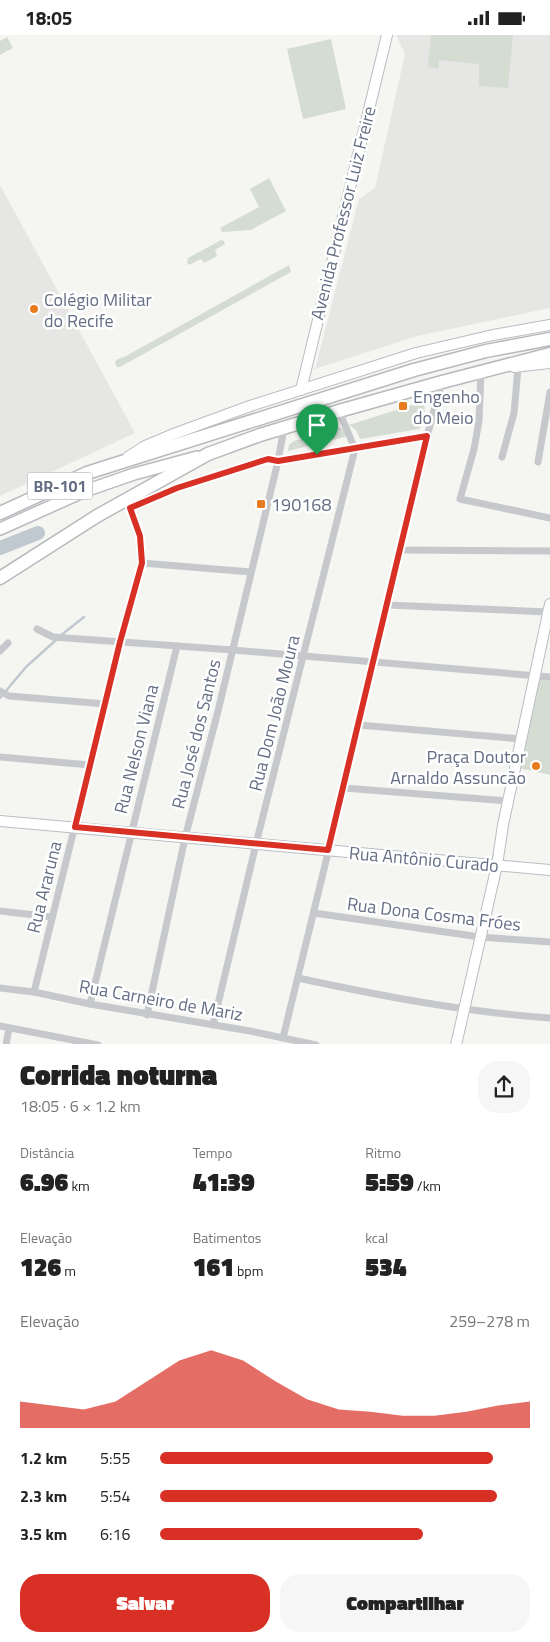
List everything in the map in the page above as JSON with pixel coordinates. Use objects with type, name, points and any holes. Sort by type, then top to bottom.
[{"type":"highway","name":"BR-101","points":[[0,513],[87,473],[414,370],[486,351],[550,339]]},
{"type":"highway","name":"BR-101","points":[[0,578],[129,503],[208,454],[339,411],[550,354]]},
{"type":"main road","points":[[0,529],[102,485],[134,474],[208,454]]},
{"type":"street","name":"Avenida Professor Luiz Freire","points":[[300,390],[387,35]]},
{"type":"street","points":[[122,462],[145,445],[300,390],[416,353],[493,335],[550,325]]},
{"type":"street","points":[[504,365],[518,368],[550,363]]},
{"type":"street","points":[[502,457],[514,413],[518,368]]},
{"type":"street","points":[[481,372],[474,449],[460,499],[550,518]]},
{"type":"street","points":[[283,1039],[427,436],[442,382]]},
{"type":"street","points":[[538,462],[550,392]]},
{"type":"street","points":[[339,411],[355,449]]},
{"type":"street","name":"Rua José dos Santos","points":[[147,1015],[185,838],[233,650],[278,461],[284,428]]},
{"type":"street","points":[[129,503],[268,459],[278,461],[427,436]]},
{"type":"street","name":"Rua Dom João Moura","points":[[213,1025],[256,844],[355,449]]},
{"type":"street","name":"Rua Araruna","points":[[34,992],[120,642],[142,563],[140,536],[129,503]]},
{"type":"street","points":[[400,550],[550,551]]},
{"type":"street","points":[[142,563],[251,572]]},
{"type":"street","points":[[388,605],[549,608],[533,677],[497,865],[456,1044]]},
{"type":"street","points":[[37,629],[53,637],[550,677]]},
{"type":"street","points":[[0,651],[8,643]]},
{"type":"street","name":"Rua Nelson Viana","points":[[90,1005],[177,646]]},
{"type":"street","points":[[0,691],[9,696],[106,704]]},
{"type":"street","points":[[359,725],[521,739]]},
{"type":"street","points":[[0,757],[90,765]]},
{"type":"street","points":[[344,789],[508,801]]},
{"type":"street","name":"Rua Antônio Curado","points":[[0,821],[550,870]]},
{"type":"street","points":[[0,911],[52,917]]},
{"type":"street","name":"Rua Dona Cosma Fróes","points":[[314,913],[480,937],[550,942]]},
{"type":"street","points":[[298,978],[353,990],[464,1009],[550,1018]]},
{"type":"street","name":"Rua Carneiro de Mariz","points":[[0,988],[34,992],[90,1005],[213,1025],[310,1044]]},
{"type":"street","points":[[0,1026],[93,1044]]},
{"type":"street","points":[[6,1044],[10,1027]]},
{"type":"street","points":[[51,1044],[52,1036]]},
{"type":"shaded area","points":[[396,35],[550,35],[550,308],[417,336],[315,369],[359,199],[375,188],[405,54]]},
{"type":"shaded area","points":[[431,35],[513,35],[508,88],[479,86],[479,64],[439,60],[438,69],[428,67]]},
{"type":"shaded area","points":[[7,37],[13,48],[0,55],[0,41]]},
{"type":"shaded area","points":[[331,39],[346,109],[303,119],[287,49]]},
{"type":"shaded area","points":[[269,178],[286,211],[251,230],[222,232],[220,228],[259,207],[250,189]]},
{"type":"shaded area","name":"Colégio Militar do Recife","points":[[0,185],[135,433],[0,496]]},
{"type":"shaded area","points":[[221,240],[225,244],[215,250],[217,256],[204,263],[201,259],[189,265],[187,263],[188,258]]},
{"type":"shaded area","points":[[289,265],[291,272],[117,367],[116,360]]},
{"type":"shaded area","points":[[421,402],[425,403],[422,424],[419,429],[360,439],[356,430],[349,425]]},
{"type":"shaded area","points":[[339,427],[345,430],[345,437],[288,451],[289,445],[294,441]]},
{"type":"shaded area","points":[[541,679],[550,680],[550,775],[519,768]]},
{"type":"waterway","points":[[0,548],[38,533]]},
{"type":"waterway","points":[[60,636],[84,617]]},
{"type":"waterway","points":[[0,698],[26,667],[56,640]]},
{"type":"place","name":"Colégio Militar do Recife","points":[[34,309]]},
{"type":"place","name":"Engenho do Meio","points":[[403,406]]},
{"type":"place","name":"190168","points":[[261,504]]},
{"type":"place","name":"Praça Doutor Arnaldo Assuncão","points":[[536,766]]},
{"type":"route","points":[[427,436],[328,850],[75,827],[120,642],[142,563],[142,545],[130,508],[177,488],[268,459],[278,461],[317,455],[427,436]]}]
